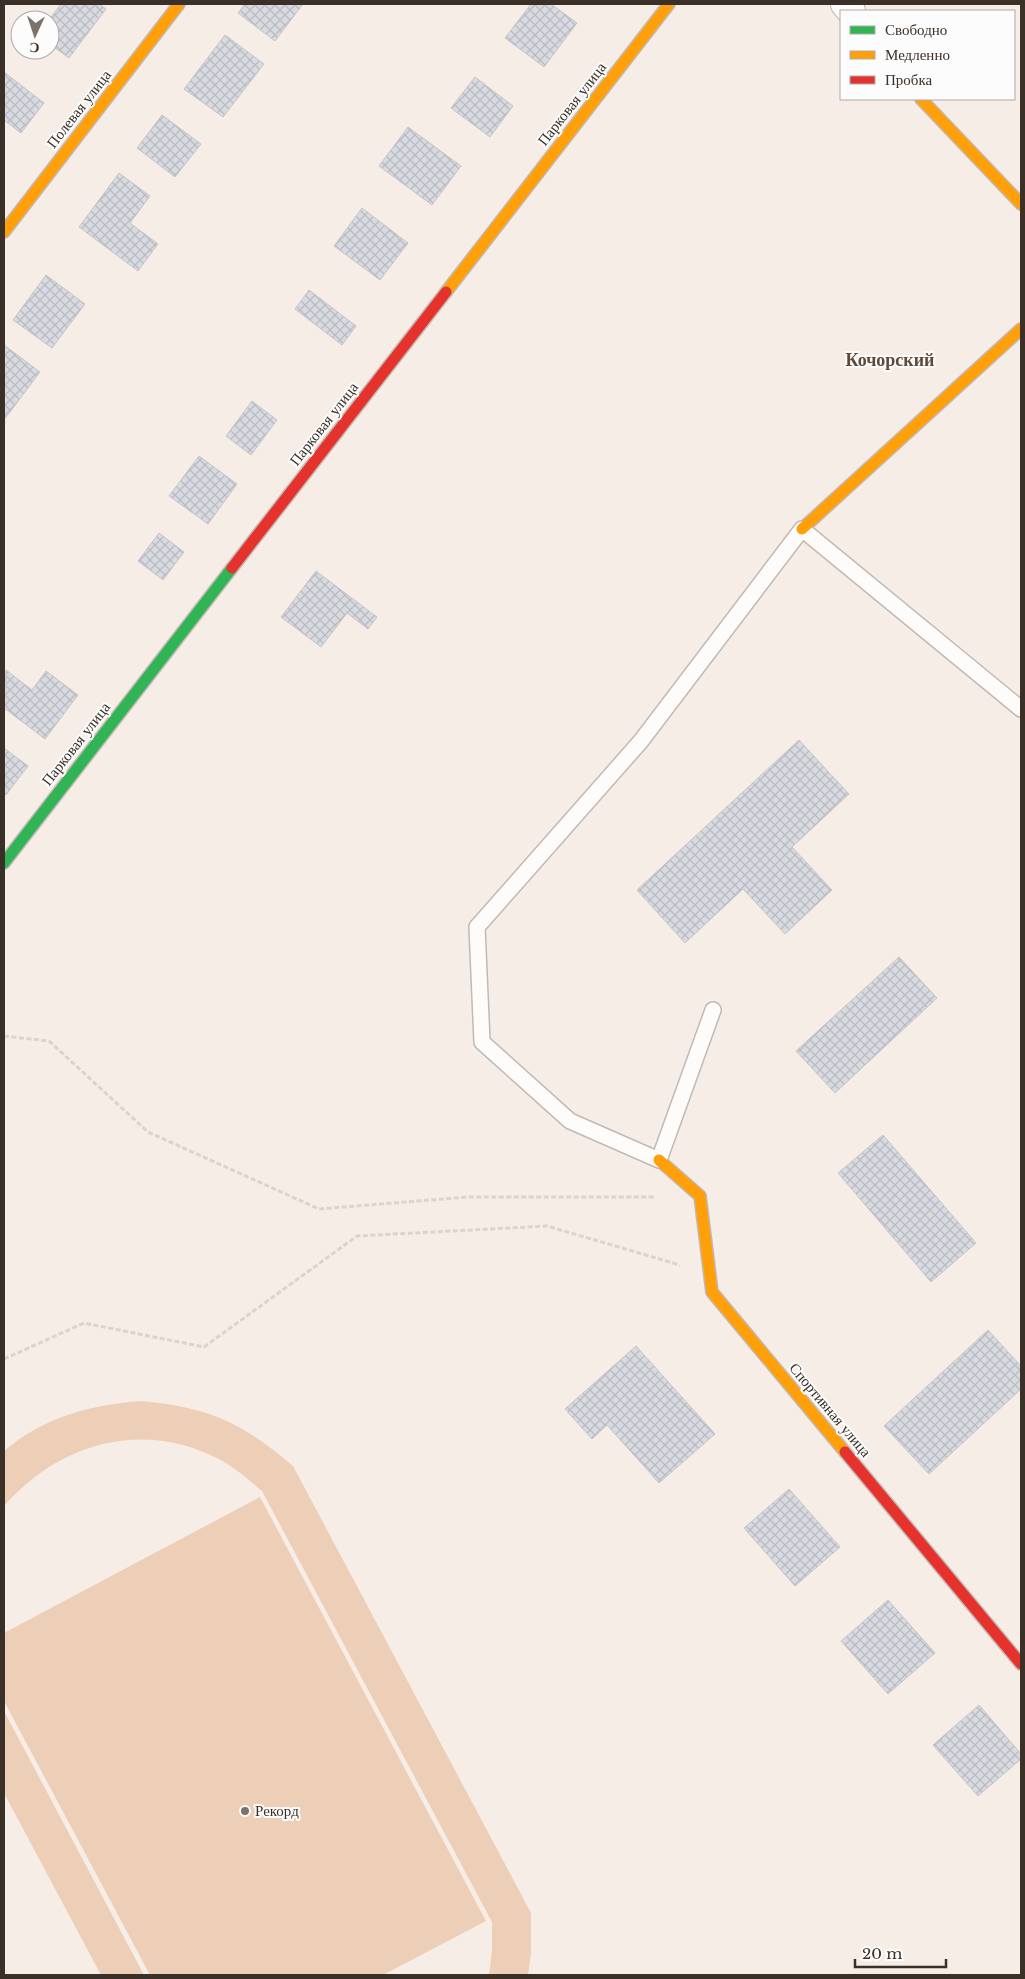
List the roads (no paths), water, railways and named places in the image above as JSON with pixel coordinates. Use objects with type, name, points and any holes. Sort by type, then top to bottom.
[{"type":"street","name":"Полевая улица","points":[[4,232],[179,4]]},
{"type":"street","name":"Парковая улица","points":[[4,863],[669,4]]},
{"type":"street","points":[[922,100],[934,115],[1021,204]]},
{"type":"street","points":[[802,529],[1021,329]]},
{"type":"street","name":"Спортивная улица","points":[[658,1160],[700,1196],[712,1292],[1021,1664]]},
{"type":"lane","points":[[713,1010],[658,1160],[570,1121],[482,1042],[477,927],[640,741],[802,529],[1021,709]]},
{"type":"place","name":"Рекорд","points":[[245,1811]]},
{"type":"district","name":"Кочорский","points":[[890,360]]}]
